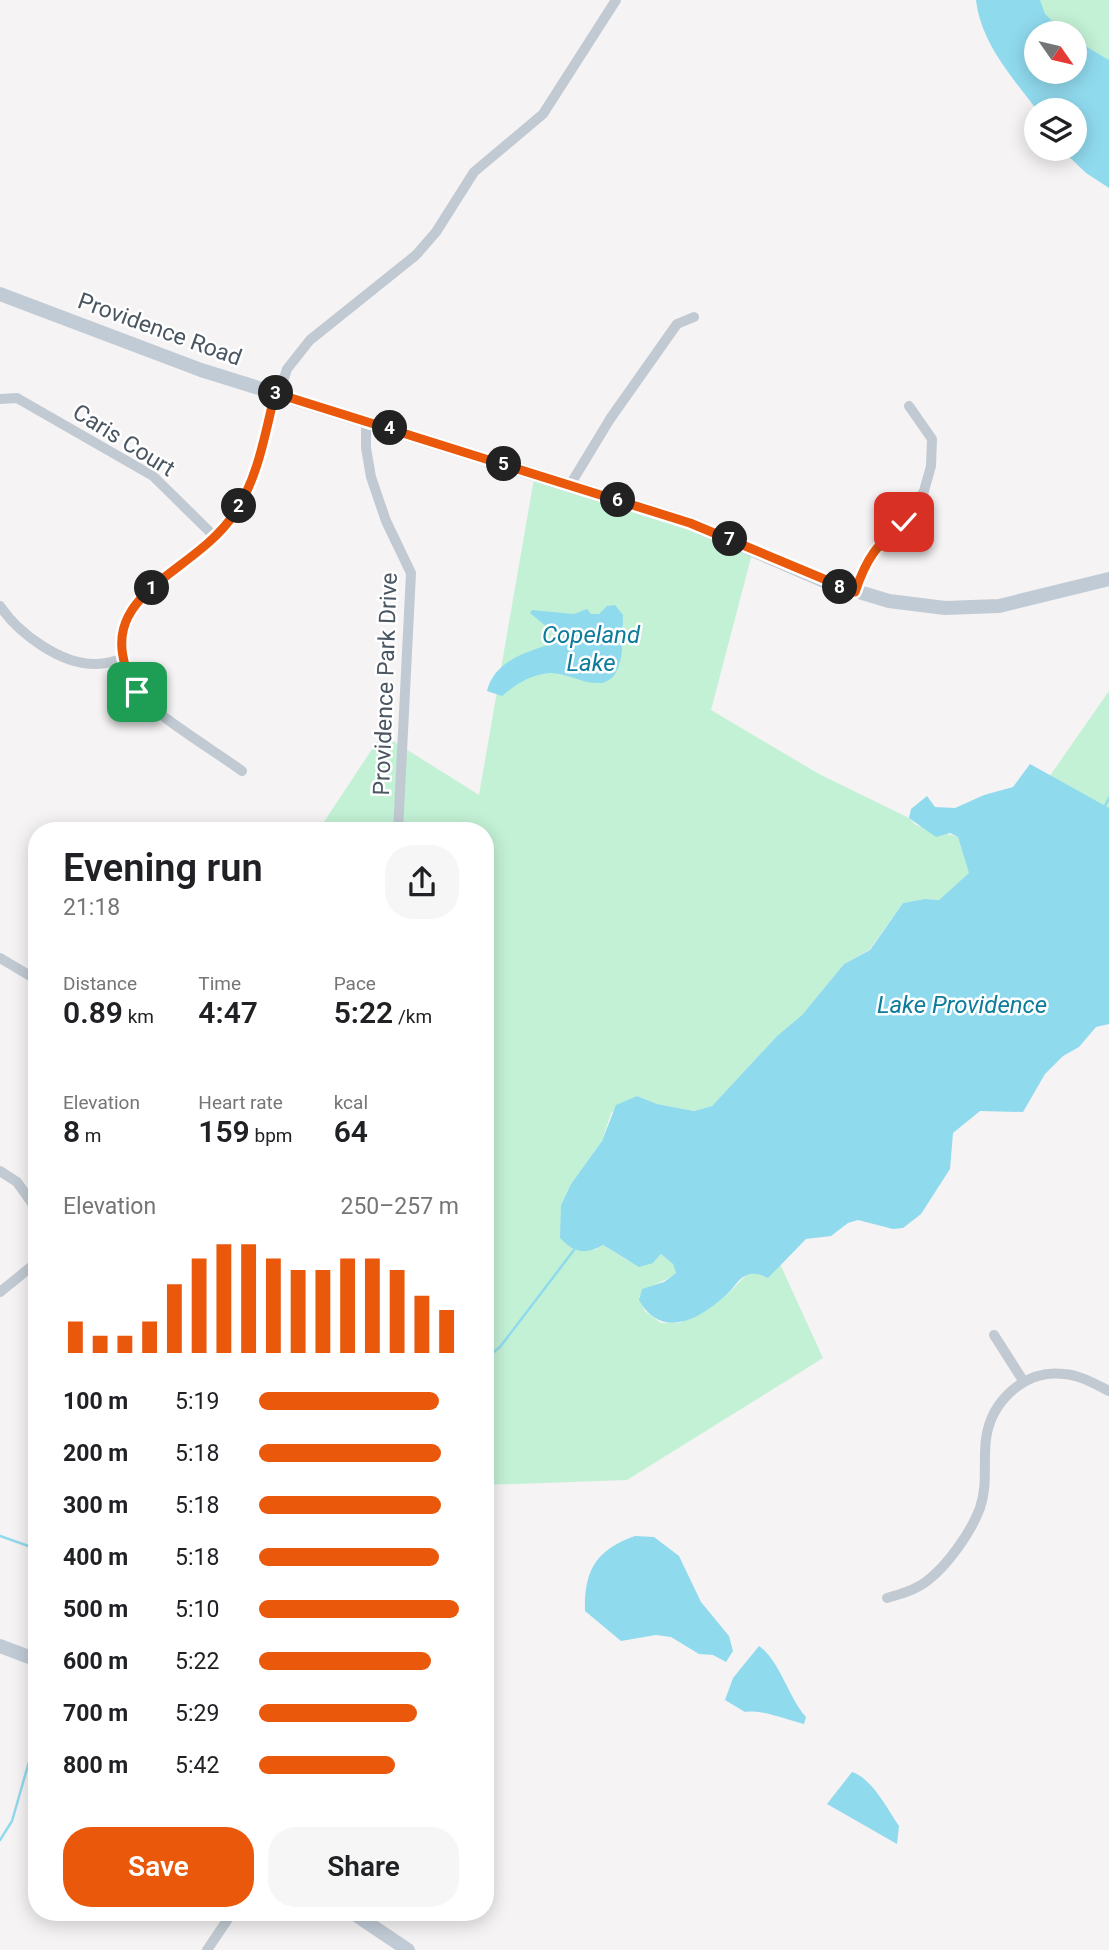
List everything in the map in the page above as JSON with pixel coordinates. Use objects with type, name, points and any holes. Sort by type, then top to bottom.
[{"type":"street","points":[[242,771],[146,702],[125,671],[121,646],[128,611],[233,516],[248,490],[277,394],[288,369],[310,340],[416,255],[436,232],[474,172],[543,114],[616,0]]},
{"type":"street","name":"Providence Road","points":[[0,294],[140,348],[277,394],[690,523],[855,592],[917,606],[975,608],[1022,602],[1109,579]]},
{"type":"street","points":[[570,485],[610,419],[677,324],[694,317]]},
{"type":"street","name":"Caris Court","points":[[0,399],[17,398],[153,476],[214,536]]},
{"type":"street","points":[[855,592],[866,561],[883,539],[904,522],[924,491],[930,466],[932,439],[909,406]]},
{"type":"street","name":"Providence Park Drive","points":[[366,421],[366,448],[371,477],[386,521],[411,572],[398,822]]},
{"type":"street","points":[[0,606],[10,621],[67,657],[95,664],[123,659]]},
{"type":"street","points":[[0,958],[28,975]]},
{"type":"street","points":[[0,1171],[17,1182],[28,1197]]},
{"type":"street","points":[[0,1292],[28,1269]]},
{"type":"street","points":[[994,1335],[1024,1382]]},
{"type":"street","points":[[887,1598],[927,1581],[967,1531],[983,1496],[986,1438],[1001,1402],[1024,1382],[1040,1375],[1063,1373],[1109,1391]]},
{"type":"street","points":[[0,1646],[28,1657]]},
{"type":"street","points":[[207,1950],[227,1921]]},
{"type":"street","points":[[365,1921],[408,1950]]},
{"type":"green space","points":[[1021,0],[1109,0],[1109,103],[1087,82],[1087,21],[1031,21]]},
{"type":"green space","points":[[535,473],[753,550],[711,710],[819,774],[909,818],[916,825],[958,837],[970,873],[939,900],[925,899],[903,903],[869,950],[844,964],[802,1015],[777,1036],[712,1106],[694,1111],[657,1104],[637,1096],[611,1113],[602,1141],[571,1184],[561,1205],[595,1250],[603,1245],[627,1260],[653,1263],[661,1254],[673,1264],[676,1273],[639,1296],[645,1311],[661,1323],[680,1323],[729,1293],[746,1275],[755,1273],[768,1278],[780,1264],[823,1358],[627,1480],[494,1485],[494,822],[324,822],[382,734],[479,795]]},
{"type":"green space","points":[[1109,691],[1109,809],[1045,783]]},
{"type":"water","points":[[976,0],[1040,0],[1045,14],[1052,21],[1024,21],[1024,84],[1087,84],[1087,47],[1109,60],[1109,188],[1074,161],[1087,161],[1087,98],[1028,98],[991,45],[979,16]]},
{"type":"water","name":"Copeland Lake","points":[[615,605],[623,615],[622,645],[618,668],[609,680],[593,683],[549,673],[524,681],[502,696],[487,691],[498,670],[517,656],[563,640],[530,613],[532,610],[574,614],[587,609],[591,614],[599,614],[607,606]]},
{"type":"water","name":"Lake Providence","points":[[1030,764],[1109,808],[1109,1024],[1096,1027],[1079,1047],[1063,1056],[1045,1074],[1023,1112],[980,1111],[953,1133],[950,1169],[921,1214],[903,1228],[893,1229],[858,1220],[848,1223],[831,1236],[806,1239],[768,1278],[755,1274],[744,1276],[717,1302],[694,1317],[670,1323],[648,1313],[639,1300],[642,1289],[664,1282],[676,1273],[673,1264],[661,1254],[653,1263],[639,1267],[603,1245],[580,1251],[560,1238],[561,1205],[571,1184],[602,1141],[616,1105],[637,1096],[657,1104],[694,1111],[712,1106],[777,1036],[802,1015],[844,964],[870,950],[903,903],[925,899],[939,900],[969,873],[958,837],[950,833],[936,837],[909,818],[911,809],[927,796],[935,807],[955,808],[984,795],[1013,787]]},
{"type":"water","points":[[635,1536],[654,1537],[679,1556],[701,1602],[729,1636],[733,1651],[726,1662],[713,1655],[699,1654],[671,1637],[656,1635],[621,1641],[585,1611],[587,1584],[595,1563],[611,1548]]},
{"type":"water","points":[[759,1646],[773,1661],[806,1717],[804,1724],[766,1713],[745,1712],[725,1700],[733,1678]]},
{"type":"water","points":[[852,1772],[866,1781],[885,1803],[899,1826],[897,1844],[827,1804]]},
{"type":"waterway","points":[[1105,806],[1109,798]]},
{"type":"waterway","points":[[494,1352],[574,1250]]},
{"type":"waterway","points":[[0,1536],[28,1546]]},
{"type":"waterway","points":[[0,1840],[12,1821],[28,1765]]},
{"type":"route","points":[[137,692],[125,671],[121,646],[128,611],[208,542],[233,516],[248,490],[275,393],[690,523],[855,592],[866,561],[873,550],[904,522]]}]
